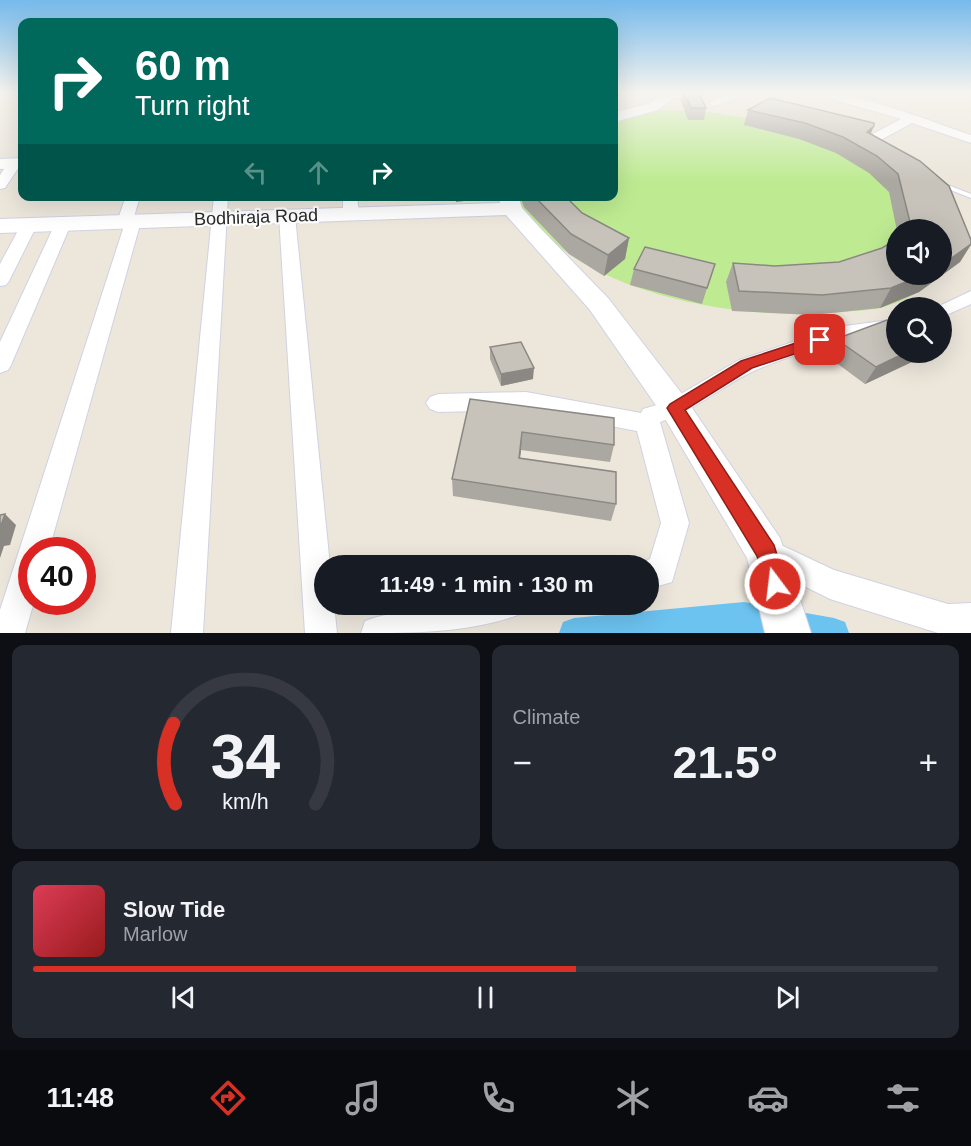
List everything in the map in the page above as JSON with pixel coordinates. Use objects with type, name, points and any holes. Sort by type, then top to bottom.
[{"type":"street","points":[[873,139],[905,122]]},
{"type":"street","points":[[918,122],[971,139]]},
{"type":"street","points":[[0,184],[12,164]]},
{"type":"street","points":[[38,537],[129,222],[132,201]]},
{"type":"street","points":[[510,203],[599,304],[675,408],[771,568],[788,633]]},
{"type":"street","name":"Bodhiraja Road","points":[[0,226],[129,222],[221,208],[287,216],[351,205],[510,203]]},
{"type":"street","points":[[187,633],[221,208]]},
{"type":"street","points":[[287,216],[321,633]]},
{"type":"street","points":[[0,365],[63,224]]},
{"type":"street","points":[[0,281],[29,225]]},
{"type":"street","points":[[952,306],[971,297]]},
{"type":"street","points":[[659,571],[675,523],[647,424],[651,416],[675,408],[747,364],[838,334],[886,327]]},
{"type":"street","points":[[438,403],[526,401],[647,424]]},
{"type":"street","points":[[771,568],[948,620],[971,620]]},
{"type":"street","points":[[9,633],[18,604]]},
{"type":"street","points":[[378,633],[458,615]]},
{"type":"lane","points":[[935,183],[971,196]]},
{"type":"green space","points":[[618,122],[769,122],[925,192],[939,219],[886,219],[886,285],[930,285],[909,297],[886,297],[886,306],[876,309],[807,314],[726,309],[644,290],[606,275],[572,256],[543,233],[523,212],[520,201],[618,201]]},
{"type":"green space","points":[[952,245],[957,255],[952,262]]},
{"type":"building","points":[[799,122],[874,123],[874,126],[867,132],[920,161],[949,186],[971,244],[952,258],[952,219],[909,219],[898,174],[877,156],[843,137]]},
{"type":"building","points":[[539,201],[570,201],[582,213],[629,238],[608,255],[571,234]]},
{"type":"building","points":[[886,246],[886,285],[898,285],[891,288],[822,295],[739,291],[733,263],[775,266],[839,262]]},
{"type":"building","points":[[645,247],[715,264],[707,288],[634,269]]},
{"type":"building","points":[[886,320],[886,362],[876,367],[836,339]]},
{"type":"building","points":[[521,342],[534,368],[501,374],[490,347]]},
{"type":"building","points":[[470,399],[614,418],[614,445],[522,432],[519,458],[616,472],[616,504],[452,479]]},
{"type":"building","points":[[5,514],[0,528],[0,515]]},
{"type":"waterway","points":[[574,633],[744,617],[834,633]]},
{"type":"route","points":[[775,584],[766,552],[675,408],[747,364],[820,340]]}]
